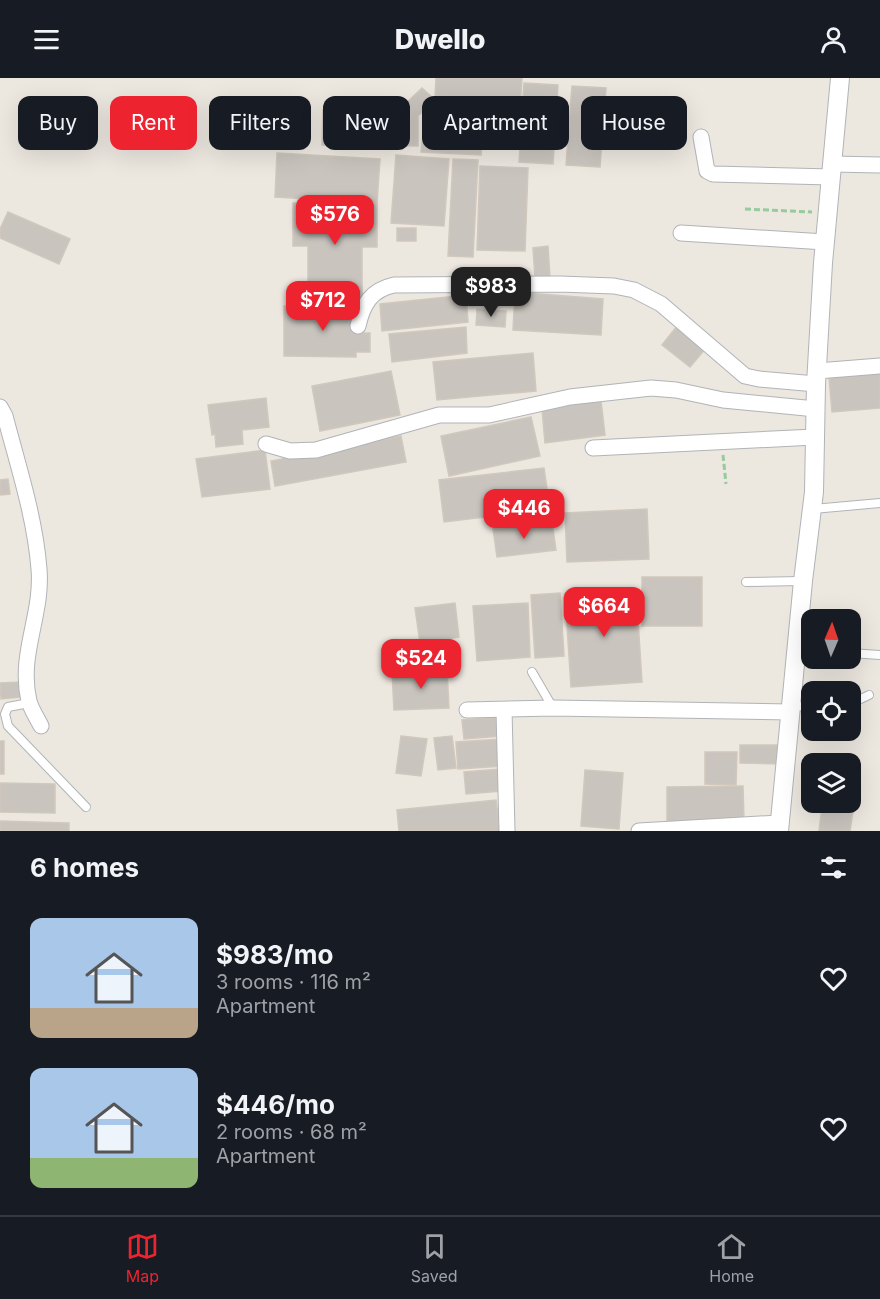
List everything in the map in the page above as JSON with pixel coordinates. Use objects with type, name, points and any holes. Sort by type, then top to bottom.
[{"type":"street","points":[[803,609],[803,581],[812,509],[825,242],[840,78]]},
{"type":"street","points":[[701,137],[707,171],[713,174],[832,170],[880,165]]},
{"type":"street","points":[[681,233],[825,242]]},
{"type":"street","points":[[358,326],[363,308],[380,288],[394,285],[614,286],[634,290],[661,304],[745,376],[759,379],[817,378],[880,366]]},
{"type":"street","points":[[266,444],[290,451],[310,451],[439,415],[489,415],[570,397],[651,388],[676,390],[723,400],[816,409]]},
{"type":"street","points":[[0,407],[5,416],[30,513],[39,567],[40,590],[26,660],[29,702],[41,726]]},
{"type":"street","points":[[593,448],[815,437]]},
{"type":"street","points":[[639,831],[779,827],[790,709],[801,663]]},
{"type":"street","points":[[467,710],[790,709]]},
{"type":"street","points":[[504,710],[507,831]]},
{"type":"lane","points":[[812,509],[880,502]]},
{"type":"lane","points":[[746,582],[803,581]]},
{"type":"lane","points":[[861,654],[880,655]]},
{"type":"lane","points":[[532,672],[553,708]]},
{"type":"lane","points":[[861,699],[869,695]]},
{"type":"lane","points":[[29,702],[8,707],[5,714],[8,726],[87,807]]},
{"type":"lane","points":[[790,709],[801,708]]},
{"type":"path","points":[[745,209],[828,213]]},
{"type":"path","points":[[721,442],[726,483]]},
{"type":"building","points":[[436,78],[522,78],[521,96],[435,96]]},
{"type":"building","points":[[524,83],[558,85],[557,96],[523,96]]},
{"type":"building","points":[[572,86],[606,88],[605,96],[581,96],[581,150],[601,150],[600,167],[566,165],[567,150],[569,150]]},
{"type":"building","points":[[422,88],[431,96],[422,96],[422,112],[418,116],[418,146],[410,146],[410,100]]},
{"type":"building","points":[[422,144],[422,150],[481,150],[481,155],[421,152]]},
{"type":"building","points":[[520,150],[554,150],[553,164],[519,162]]},
{"type":"building","points":[[277,153],[380,159],[377,203],[275,197]]},
{"type":"building","points":[[396,155],[449,159],[444,226],[391,223]]},
{"type":"building","points":[[453,159],[478,160],[473,257],[448,256]]},
{"type":"building","points":[[480,166],[528,168],[525,251],[477,250]]},
{"type":"building","points":[[293,203],[377,203],[377,247],[362,247],[362,299],[308,299],[308,246],[293,246]]},
{"type":"building","points":[[8,212],[70,239],[59,264],[0,238],[0,229]]},
{"type":"building","points":[[397,228],[416,228],[416,241],[397,241]]},
{"type":"building","points":[[548,246],[550,277],[535,278],[533,248]]},
{"type":"building","points":[[515,292],[603,299],[601,335],[513,330]]},
{"type":"building","points":[[466,295],[468,322],[382,331],[380,304]]},
{"type":"building","points":[[284,306],[356,307],[355,333],[370,333],[370,352],[356,352],[356,357],[284,356]]},
{"type":"building","points":[[477,309],[506,311],[505,327],[476,325]]},
{"type":"building","points":[[678,325],[706,348],[690,367],[662,345]]},
{"type":"building","points":[[466,327],[467,353],[392,362],[389,334]]},
{"type":"building","points":[[533,353],[536,391],[437,400],[433,362]]},
{"type":"building","points":[[391,371],[400,415],[320,431],[312,386]]},
{"type":"building","points":[[880,373],[880,408],[832,412],[829,377]]},
{"type":"building","points":[[266,398],[269,427],[242,430],[243,444],[216,447],[208,405]]},
{"type":"building","points":[[601,401],[605,435],[545,443],[542,409]]},
{"type":"building","points":[[531,417],[540,456],[449,476],[441,436]]},
{"type":"building","points":[[401,436],[406,462],[275,486],[271,461]]},
{"type":"building","points":[[265,450],[270,489],[202,497],[196,459]]},
{"type":"building","points":[[544,468],[550,509],[444,522],[439,480]]},
{"type":"building","points":[[8,479],[10,494],[0,495],[0,480]]},
{"type":"building","points":[[647,509],[649,559],[567,562],[565,513]]},
{"type":"building","points":[[552,522],[556,550],[497,557],[493,529]]},
{"type":"building","points":[[642,577],[702,577],[702,626],[642,626]]},
{"type":"building","points":[[636,589],[642,682],[571,687],[565,594]]},
{"type":"building","points":[[560,593],[564,656],[535,658],[531,595]]},
{"type":"building","points":[[455,603],[459,637],[420,643],[415,608]]},
{"type":"building","points":[[528,603],[530,657],[477,661],[473,606]]},
{"type":"building","points":[[447,669],[449,708],[394,710],[392,672]]},
{"type":"building","points":[[20,682],[21,697],[1,699],[0,683]]},
{"type":"building","points":[[500,717],[502,736],[464,739],[462,720]]},
{"type":"building","points":[[401,736],[427,739],[421,776],[396,773]]},
{"type":"building","points":[[452,736],[456,768],[438,770],[434,738]]},
{"type":"building","points":[[502,739],[504,766],[458,769],[456,742]]},
{"type":"building","points":[[0,741],[4,741],[4,774],[0,774]]},
{"type":"building","points":[[740,745],[782,745],[782,764],[740,763]]},
{"type":"building","points":[[705,752],[737,752],[736,785],[705,784]]},
{"type":"building","points":[[500,769],[502,791],[466,794],[464,772]]},
{"type":"building","points":[[585,770],[623,773],[619,829],[581,826]]},
{"type":"building","points":[[0,783],[55,784],[55,813],[0,812]]},
{"type":"building","points":[[743,786],[744,821],[667,822],[667,787]]},
{"type":"building","points":[[496,800],[500,831],[399,831],[397,810]]},
{"type":"building","points":[[821,813],[853,813],[850,831],[819,831]]},
{"type":"building","points":[[0,821],[69,823],[69,831],[0,831]]}]
